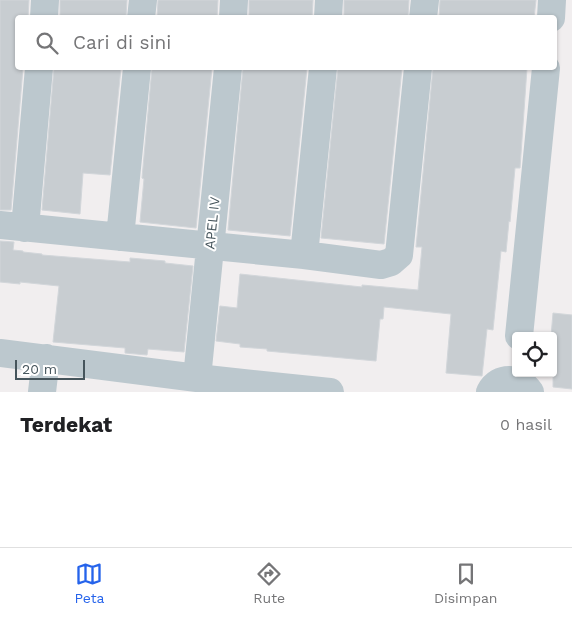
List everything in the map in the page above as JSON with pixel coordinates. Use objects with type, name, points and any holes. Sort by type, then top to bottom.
[{"type":"street","points":[[44,15],[45,0]]},
{"type":"street","points":[[141,15],[143,0]]},
{"type":"street","points":[[233,15],[234,0]]},
{"type":"street","points":[[328,15],[329,0]]},
{"type":"street","points":[[423,15],[425,0]]},
{"type":"street","points":[[551,15],[552,0]]},
{"type":"street","points":[[39,70],[13,226],[304,255],[381,265],[391,262],[399,255],[418,70]]},
{"type":"street","points":[[120,237],[136,70]]},
{"type":"street","name":"APEL IV","points":[[197,378],[228,70]]},
{"type":"street","points":[[304,255],[322,70]]},
{"type":"street","points":[[519,332],[546,70]]},
{"type":"street","points":[[0,353],[197,378],[330,392]]},
{"type":"street","points":[[42,392],[46,358]]},
{"type":"street","points":[[490,392],[498,383],[506,380],[520,382]]},
{"type":"building","points":[[0,0],[29,0],[28,15],[15,15],[15,70],[23,70],[11,210],[0,210]]},
{"type":"building","points":[[60,0],[127,0],[126,15],[60,15]]},
{"type":"building","points":[[158,0],[218,0],[217,15],[157,15]]},
{"type":"building","points":[[249,0],[313,0],[312,15],[249,15]]},
{"type":"building","points":[[344,0],[409,0],[408,15],[344,15]]},
{"type":"building","points":[[440,0],[536,0],[534,15],[439,15]]},
{"type":"building","points":[[54,70],[121,70],[110,175],[83,173],[80,214],[42,210]]},
{"type":"building","points":[[152,70],[212,70],[196,228],[140,222],[144,179],[142,178]]},
{"type":"building","points":[[243,70],[307,70],[290,236],[228,230]]},
{"type":"building","points":[[338,70],[402,70],[384,244],[321,238]]},
{"type":"building","points":[[433,70],[527,70],[520,168],[515,168],[506,252],[501,251],[493,330],[487,329],[482,376],[446,373],[451,314],[384,307],[383,319],[380,319],[376,361],[267,351],[267,349],[240,347],[240,344],[216,341],[220,306],[237,308],[240,274],[362,287],[362,285],[418,290],[422,247],[416,247]]},
{"type":"building","points":[[0,241],[14,242],[13,250],[42,255],[130,262],[130,258],[193,266],[184,352],[148,349],[147,355],[125,353],[125,348],[53,342],[59,286],[0,282]]},
{"type":"building","points":[[553,313],[572,315],[572,389],[553,387],[553,377],[557,377],[557,332],[551,332]]}]
